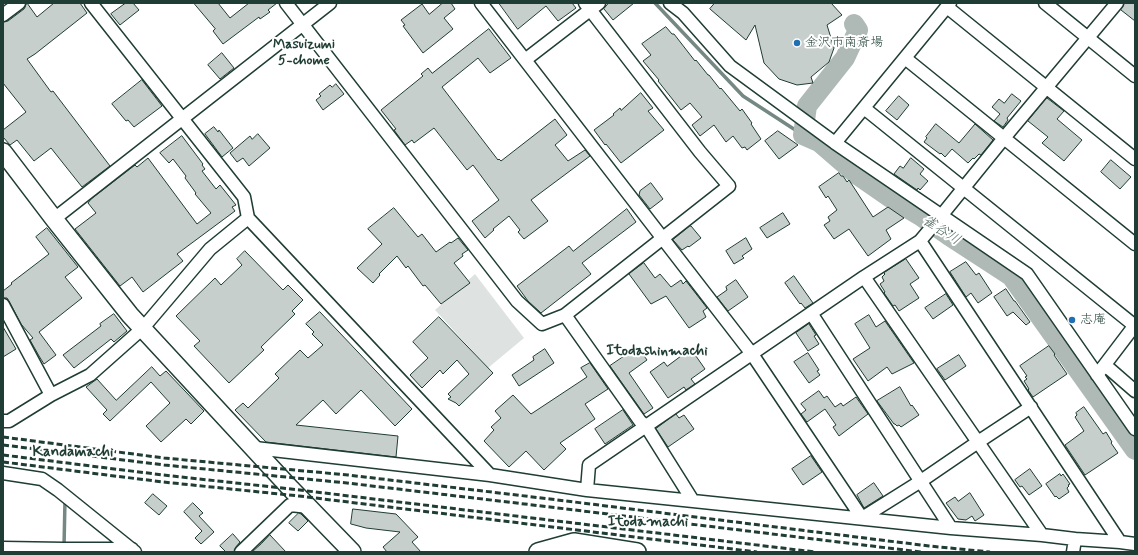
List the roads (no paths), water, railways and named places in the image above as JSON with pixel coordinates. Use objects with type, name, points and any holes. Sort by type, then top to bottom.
[{"type":"street","points":[[3,15],[19,3]]},
{"type":"street","points":[[90,3],[244,197],[248,218],[490,475]]},
{"type":"street","points":[[286,3],[517,301],[542,324],[565,315],[729,186],[700,152],[591,5],[524,60]]},
{"type":"street","points":[[54,219],[330,3]]},
{"type":"street","points":[[481,3],[752,354],[862,518]]},
{"type":"street","points":[[670,3],[683,13],[730,66],[940,218],[1027,274],[1135,429]]},
{"type":"street","points":[[1045,3],[1135,76]]},
{"type":"street","points":[[588,490],[589,465],[924,237],[1046,87],[1117,3]]},
{"type":"street","points":[[835,143],[949,5],[1046,87],[1135,159]]},
{"type":"street","points":[[905,58],[1135,244]]},
{"type":"street","points":[[864,108],[1135,325],[1097,375]]},
{"type":"street","points":[[3,152],[130,315],[352,552]]},
{"type":"street","points":[[3,420],[9,421],[51,395],[90,375],[143,328],[210,249],[248,218]]},
{"type":"street","points":[[924,237],[1031,407],[1120,542]]},
{"type":"street","points":[[864,277],[1042,534]]},
{"type":"street","points":[[3,305],[51,395]]},
{"type":"street","points":[[811,313],[951,528]]},
{"type":"street","points":[[565,315],[640,421],[646,426],[693,501]]},
{"type":"street","points":[[1105,365],[1135,391]]},
{"type":"street","points":[[862,518],[921,481],[1031,407]]},
{"type":"street","points":[[255,448],[490,475],[588,490],[951,528],[1042,534],[1075,539],[1135,544]]},
{"type":"street","points":[[3,473],[42,479],[134,550]]},
{"type":"street","points":[[241,552],[290,505],[309,507]]},
{"type":"street","points":[[1073,552],[1075,539]]},
{"type":"street","points":[[539,552],[574,542],[637,552]]},
{"type":"street","points":[[3,548],[134,550]]},
{"type":"waterway","points":[[655,3],[743,96],[803,135]]},
{"type":"waterway","name":"雀谷川","points":[[854,24],[858,30],[845,58],[807,106],[803,135],[819,142],[856,174],[1011,276],[1135,450]]},
{"type":"waterway","points":[[64,547],[65,500]]},
{"type":"railway","points":[[3,437],[164,458],[348,475],[929,546],[990,552]]},
{"type":"railway","points":[[3,445],[164,465],[347,483],[921,552]]},
{"type":"railway","points":[[3,455],[815,552]]},
{"type":"railway","points":[[3,462],[163,482],[299,496],[757,552]]},
{"type":"place","name":"金沢市南斎場","points":[[797,43]]},
{"type":"place","name":"志庵","points":[[1072,320]]},
{"type":"district","name":"Masuizumi 5-chome","points":[[304,54]]},
{"type":"district","name":"Itodashinmachi","points":[[657,352]]},
{"type":"district","name":"Kandamachi","points":[[73,453]]},
{"type":"district","name":"Itodamachi","points":[[648,523]]}]
